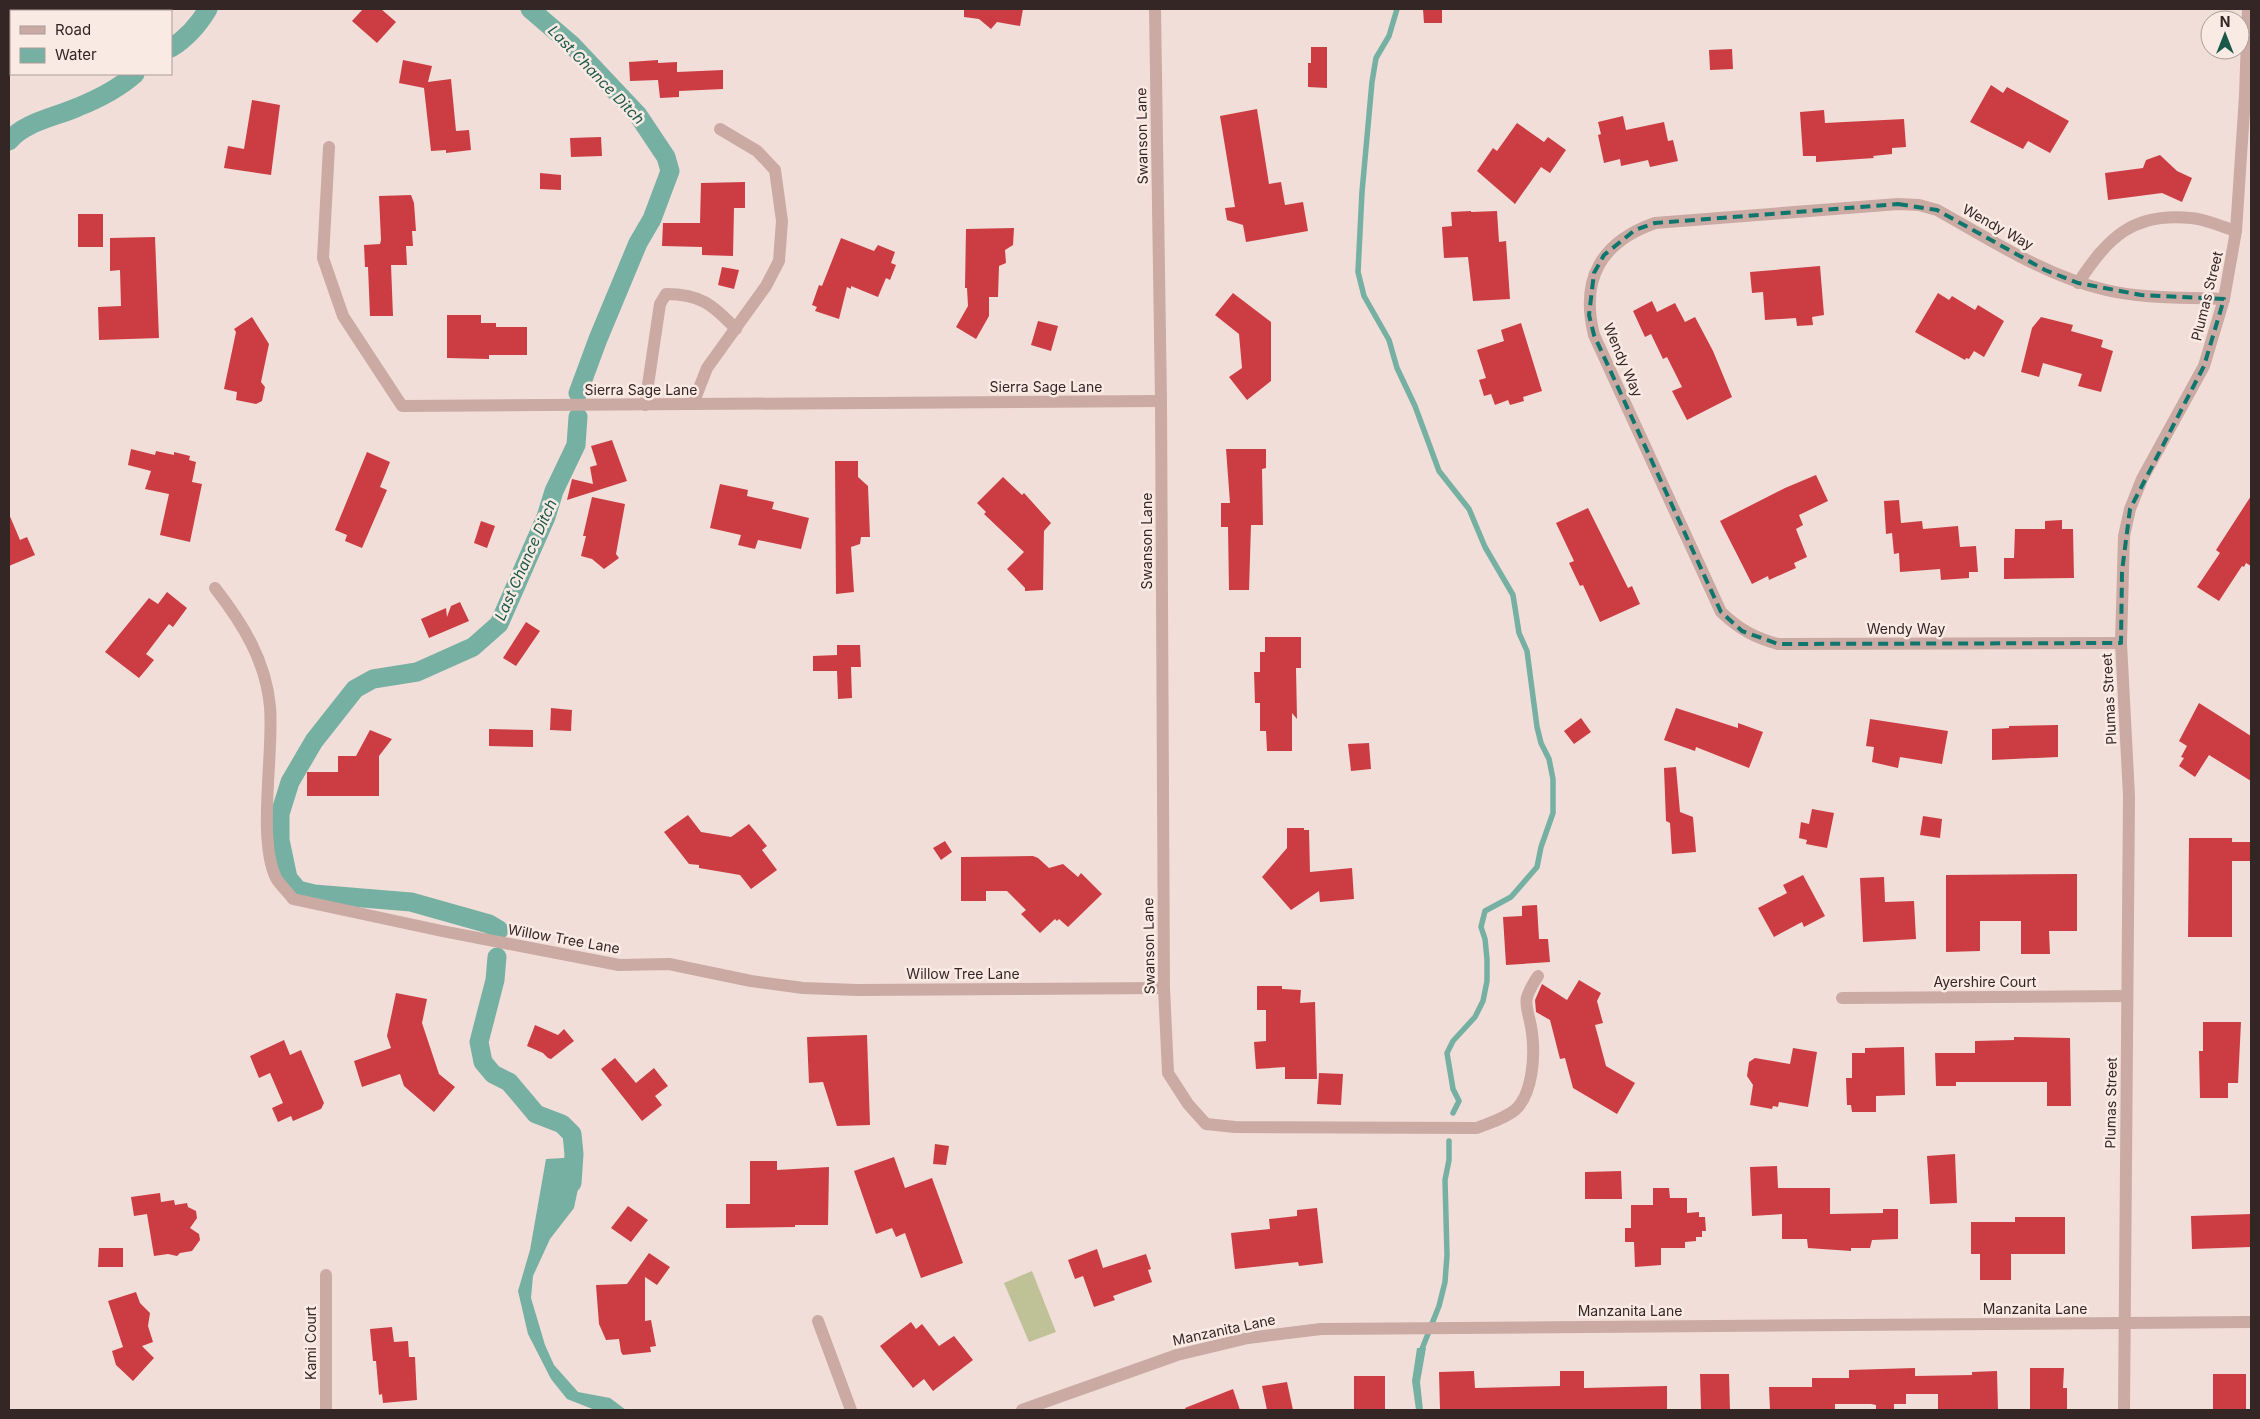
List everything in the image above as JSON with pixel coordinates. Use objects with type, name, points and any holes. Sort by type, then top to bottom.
[{"type":"street","name":"Swanson Lane","points":[[1155,9],[1161,401],[1164,988],[1168,1073],[1188,1104],[1206,1124],[1235,1127],[1477,1128],[1498,1120],[1516,1110],[1526,1094],[1532,1064],[1532,1034],[1524,1004],[1528,992],[1538,976]]},
{"type":"street","name":"Plumas Street","points":[[2124,1410],[2129,796],[2121,643],[2124,536],[2130,509],[2142,479],[2204,366],[2224,299],[2236,231],[2249,60]]},
{"type":"street","points":[[693,404],[707,368],[766,286],[779,261],[782,221],[775,170],[756,151],[720,129]]},
{"type":"street","name":"Sierra Sage Lane","points":[[329,147],[323,258],[343,316],[402,406],[1161,401]]},
{"type":"street","name":"Wendy Way","points":[[2121,643],[1778,644],[1755,638],[1742,630],[1722,612],[1594,335],[1589,315],[1589,293],[1594,274],[1611,248],[1634,230],[1655,223],[1898,204],[1919,205],[1937,210],[2045,270],[2078,282],[2108,290],[2141,295],[2224,299]]},
{"type":"street","points":[[2078,282],[2097,254],[2112,238],[2128,227],[2169,218],[2192,218],[2236,231]]},
{"type":"street","points":[[645,405],[660,304],[666,294],[682,294],[711,304],[736,329]]},
{"type":"street","name":"Willow Tree Lane","points":[[215,588],[246,632],[255,650],[266,684],[270,708],[268,827],[271,865],[277,880],[293,899],[442,931],[620,965],[669,964],[751,981],[803,988],[857,990],[1164,988]]},
{"type":"street","name":"Ayershire Court","points":[[1842,998],[2127,996]]},
{"type":"street","name":"Kami Court","points":[[326,1275],[326,1410]]},
{"type":"street","points":[[818,1321],[851,1410]]},
{"type":"street","name":"Manzanita Lane","points":[[1022,1410],[1154,1362],[1248,1338],[1321,1329],[2251,1322]]},
{"type":"highlighted area","points":[[1898,204],[1937,210],[2045,270],[2078,283],[2141,295],[2224,299],[2204,366],[2130,509],[2122,571],[2121,643],[1778,644],[1742,631],[1721,612],[1594,335],[1589,315],[1594,273],[1604,255],[1635,230],[1655,223]]},
{"type":"green space","points":[[1032,1271],[1056,1332],[1029,1342],[1004,1283]]},
{"type":"water","points":[[580,1157],[579,1184],[574,1208],[550,1239],[533,1276],[531,1298],[545,1345],[554,1365],[578,1392],[610,1398],[626,1410],[595,1410],[567,1399],[551,1379],[528,1334],[518,1291],[530,1250],[546,1159]]},
{"type":"water","points":[[1417,1348],[1426,1348],[1420,1382],[1423,1410],[1416,1410],[1412,1381]]},
{"type":"building","points":[[363,9],[381,9],[396,22],[377,43],[352,21]]},
{"type":"building","points":[[964,9],[1023,9],[1020,26],[997,22],[991,29],[979,19],[964,17]]},
{"type":"building","points":[[1423,9],[1442,9],[1442,23],[1424,23]]},
{"type":"building","points":[[1311,47],[1327,47],[1327,88],[1308,87],[1308,63],[1311,63]]},
{"type":"building","points":[[1732,49],[1733,69],[1710,70],[1709,50]]},
{"type":"building","points":[[403,60],[432,66],[428,82],[451,79],[456,131],[469,130],[471,150],[446,153],[446,150],[431,151],[424,88],[399,83]]},
{"type":"building","points":[[658,60],[658,63],[677,62],[677,72],[723,70],[723,89],[679,91],[679,97],[660,98],[658,80],[630,81],[629,62]]},
{"type":"building","points":[[1991,85],[2003,93],[2007,87],[2069,121],[2050,153],[2028,141],[2023,149],[1970,122]]},
{"type":"building","points":[[252,100],[280,105],[271,175],[224,168],[228,146],[244,149]]},
{"type":"building","points":[[1257,109],[1269,184],[1281,182],[1285,205],[1303,202],[1308,231],[1246,242],[1243,225],[1227,220],[1225,208],[1235,207],[1220,116]]},
{"type":"building","points":[[1824,110],[1825,123],[1904,119],[1906,147],[1892,148],[1892,154],[1873,156],[1874,158],[1816,162],[1816,156],[1803,156],[1800,112]]},
{"type":"building","points":[[1623,116],[1626,130],[1664,122],[1668,141],[1673,140],[1678,161],[1650,167],[1648,160],[1621,166],[1620,159],[1604,163],[1598,135],[1601,134],[1598,122]]},
{"type":"building","points":[[1517,123],[1544,142],[1548,137],[1566,150],[1550,173],[1541,167],[1515,204],[1477,171],[1493,148],[1497,151]]},
{"type":"building","points":[[601,137],[602,156],[571,157],[570,138]]},
{"type":"building","points":[[2160,155],[2177,171],[2192,178],[2182,202],[2162,193],[2108,200],[2105,173],[2143,168],[2146,160]]},
{"type":"building","points":[[540,173],[561,175],[561,190],[540,189]]},
{"type":"building","points":[[745,182],[745,208],[734,208],[733,256],[702,255],[702,247],[662,246],[663,223],[700,223],[701,183]]},
{"type":"building","points":[[411,195],[414,203],[416,231],[412,231],[413,246],[406,246],[407,265],[391,265],[393,316],[370,316],[368,267],[365,267],[364,245],[380,244],[379,196]]},
{"type":"building","points":[[1497,211],[1499,242],[1506,241],[1510,299],[1473,301],[1468,257],[1444,258],[1442,227],[1452,226],[1451,212]]},
{"type":"building","points":[[78,214],[103,214],[103,247],[78,247]]},
{"type":"building","points":[[1014,228],[1013,245],[1005,250],[1006,263],[999,266],[998,297],[989,297],[989,316],[976,339],[956,327],[968,306],[967,288],[965,288],[966,229]]},
{"type":"building","points":[[155,237],[159,338],[99,340],[98,307],[121,306],[120,270],[110,271],[110,238]]},
{"type":"building","points":[[841,238],[874,251],[878,245],[895,252],[891,263],[896,265],[890,280],[886,278],[878,297],[851,286],[851,289],[847,287],[839,319],[815,311],[817,307],[812,305],[819,285],[822,286]]},
{"type":"building","points":[[1820,266],[1824,315],[1812,317],[1813,325],[1797,326],[1796,318],[1765,320],[1763,292],[1752,293],[1750,272]]},
{"type":"building","points":[[722,267],[739,270],[734,289],[718,285]]},
{"type":"building","points":[[1233,293],[1271,322],[1271,381],[1247,400],[1229,377],[1242,368],[1239,334],[1215,315]]},
{"type":"building","points":[[1938,293],[1949,300],[1952,296],[1975,310],[1978,305],[2004,321],[1984,357],[1974,351],[1969,359],[1966,358],[1965,360],[1915,332]]},
{"type":"building","points":[[1652,301],[1657,312],[1675,303],[1685,322],[1695,317],[1713,351],[1732,397],[1687,420],[1672,391],[1682,387],[1667,357],[1663,359],[1651,334],[1645,337],[1633,311]]},
{"type":"building","points":[[447,315],[481,315],[481,323],[496,323],[496,327],[527,327],[527,355],[489,355],[489,359],[447,358]]},
{"type":"building","points":[[252,317],[269,344],[261,382],[265,387],[262,401],[256,404],[236,400],[237,392],[224,389],[236,332],[234,329]]},
{"type":"building","points":[[2041,317],[2073,325],[2071,331],[2103,340],[2101,347],[2113,351],[2101,392],[2078,386],[2082,374],[2043,363],[2039,377],[2021,372],[2032,328]]},
{"type":"building","points":[[1038,321],[1058,326],[1051,351],[1031,345]]},
{"type":"building","points":[[1521,323],[1542,391],[1523,397],[1524,401],[1510,405],[1508,400],[1495,405],[1491,394],[1484,396],[1479,380],[1486,378],[1477,350],[1504,341],[1501,330]]},
{"type":"building","points":[[612,440],[627,481],[567,500],[572,479],[593,484],[590,467],[597,465],[591,446]]},
{"type":"building","points":[[131,449],[155,455],[156,451],[174,455],[174,452],[190,456],[189,460],[196,462],[192,482],[202,484],[190,542],[160,535],[169,494],[145,489],[151,471],[128,465]]},
{"type":"building","points":[[1226,449],[1266,449],[1266,468],[1262,469],[1263,525],[1251,525],[1249,590],[1229,590],[1228,527],[1221,527],[1221,503],[1230,503]]},
{"type":"building","points":[[367,452],[390,462],[380,487],[387,490],[362,548],[345,541],[347,535],[335,530]]},
{"type":"building","points":[[835,461],[858,461],[858,477],[868,486],[870,537],[861,537],[860,544],[851,547],[854,592],[836,594]]},
{"type":"building","points":[[1816,475],[1828,501],[1799,515],[1803,525],[1796,529],[1807,557],[1794,563],[1796,568],[1769,580],[1768,576],[1752,584],[1720,521],[1785,488]]},
{"type":"building","points":[[1003,477],[1022,495],[1024,493],[1051,523],[1044,531],[1043,590],[1025,591],[1025,588],[1007,569],[1024,552],[984,514],[986,512],[977,503]]},
{"type":"building","points":[[720,484],[748,490],[747,496],[774,502],[772,509],[809,518],[801,549],[758,540],[755,549],[738,545],[741,535],[710,528]]},
{"type":"building","points":[[2251,496],[2251,566],[2246,563],[2244,567],[2242,566],[2219,601],[2197,587],[2220,553],[2216,550]]},
{"type":"building","points":[[592,497],[625,504],[616,554],[619,558],[604,569],[592,559],[581,556],[586,536],[583,536]]},
{"type":"building","points":[[1899,500],[1901,523],[1922,521],[1923,529],[1958,526],[1960,547],[1976,546],[1978,572],[1969,572],[1969,578],[1941,580],[1940,569],[1900,572],[1899,553],[1894,554],[1892,533],[1886,534],[1884,501]]},
{"type":"building","points":[[1588,508],[1628,588],[1632,586],[1640,604],[1600,622],[1583,585],[1580,586],[1569,563],[1574,561],[1556,523]]},
{"type":"building","points":[[9,514],[20,540],[27,537],[35,555],[9,566]]},
{"type":"building","points":[[2062,520],[2062,529],[2073,529],[2074,578],[2004,579],[2004,558],[2014,558],[2015,529],[2045,529],[2045,521]]},
{"type":"building","points":[[481,521],[495,526],[487,548],[474,543]]},
{"type":"building","points":[[167,592],[187,608],[173,627],[169,624],[146,654],[154,660],[139,678],[105,652],[149,598],[158,604]]},
{"type":"building","points":[[460,602],[469,621],[429,638],[421,619],[446,608],[447,617],[451,606]]},
{"type":"building","points":[[526,622],[540,631],[516,666],[503,658]]},
{"type":"building","points":[[1265,637],[1301,637],[1301,668],[1296,668],[1297,719],[1292,713],[1292,751],[1267,751],[1266,731],[1260,731],[1260,703],[1255,703],[1254,672],[1260,672],[1260,652],[1265,652]]},
{"type":"building","points":[[837,645],[860,645],[861,667],[851,667],[852,698],[838,699],[837,671],[813,671],[813,656],[837,655]]},
{"type":"building","points":[[2199,703],[2251,736],[2251,781],[2209,755],[2195,777],[2179,766],[2184,758],[2181,757],[2187,746],[2179,741]]},
{"type":"building","points":[[551,708],[572,710],[571,731],[550,730]]},
{"type":"building","points":[[1676,708],[1738,728],[1738,723],[1763,732],[1749,768],[1696,747],[1695,751],[1664,740]]},
{"type":"building","points":[[1581,718],[1591,732],[1574,744],[1564,731]]},
{"type":"building","points":[[1870,719],[1948,731],[1942,764],[1900,757],[1898,768],[1872,762],[1874,747],[1866,746]]},
{"type":"building","points":[[2058,725],[2058,757],[1992,760],[1992,729],[2009,728],[2009,726]]},
{"type":"building","points":[[489,729],[533,730],[533,747],[489,746]]},
{"type":"building","points":[[370,730],[392,739],[379,756],[379,796],[307,796],[307,772],[338,772],[338,756],[356,756]]},
{"type":"building","points":[[1369,743],[1371,769],[1351,771],[1348,744]]},
{"type":"building","points":[[1676,767],[1680,812],[1693,817],[1696,852],[1672,854],[1670,823],[1666,821],[1664,768]]},
{"type":"building","points":[[1812,809],[1834,813],[1827,848],[1806,844],[1807,840],[1799,838],[1801,822],[1809,824]]},
{"type":"building","points":[[688,815],[701,832],[731,837],[749,824],[767,846],[762,850],[777,870],[751,889],[740,875],[699,868],[699,865],[689,864],[664,832]]},
{"type":"building","points":[[1923,816],[1942,819],[1940,838],[1920,835]]},
{"type":"building","points":[[1287,828],[1304,828],[1304,830],[1309,830],[1310,872],[1352,868],[1354,899],[1320,902],[1319,891],[1291,910],[1262,877],[1287,848]]},
{"type":"building","points":[[2189,838],[2232,838],[2232,842],[2251,842],[2251,861],[2232,861],[2232,937],[2188,937]]},
{"type":"building","points":[[945,841],[952,852],[941,860],[933,848]]},
{"type":"building","points":[[1033,856],[1049,868],[1063,864],[1078,877],[1081,873],[1102,894],[1068,927],[1059,919],[1057,921],[1055,919],[1040,933],[1021,914],[1026,910],[1007,891],[986,891],[986,901],[961,901],[961,857]]},
{"type":"building","points":[[2077,874],[2077,931],[2049,931],[2050,954],[2021,954],[2021,921],[1980,921],[1980,951],[1946,952],[1946,875]]},
{"type":"building","points":[[1803,875],[1825,916],[1804,927],[1802,922],[1774,937],[1758,908],[1787,893],[1783,885]]},
{"type":"building","points":[[1884,877],[1885,902],[1914,901],[1916,939],[1863,942],[1860,878]]},
{"type":"building","points":[[1537,905],[1539,939],[1548,939],[1550,962],[1506,965],[1503,917],[1522,916],[1522,906]]},
{"type":"building","points":[[1579,980],[1601,993],[1597,1001],[1603,1023],[1595,1025],[1606,1066],[1635,1083],[1617,1114],[1573,1088],[1565,1058],[1560,1059],[1550,1020],[1536,1012],[1535,1000],[1542,984],[1567,1000]]},
{"type":"building","points":[[1257,986],[1282,986],[1282,989],[1301,990],[1300,1003],[1315,1002],[1317,1079],[1285,1079],[1285,1067],[1256,1069],[1254,1042],[1266,1041],[1266,1010],[1257,1010]]},
{"type":"building","points":[[396,993],[427,999],[422,1023],[439,1074],[455,1087],[434,1112],[404,1086],[400,1074],[362,1087],[354,1061],[391,1048],[387,1036]]},
{"type":"building","points":[[2203,1022],[2241,1022],[2238,1083],[2228,1083],[2228,1098],[2200,1098],[2199,1051],[2203,1051]]},
{"type":"building","points":[[535,1025],[558,1035],[564,1029],[574,1041],[551,1059],[548,1058],[543,1053],[527,1046]]},
{"type":"building","points":[[867,1035],[870,1125],[837,1126],[823,1082],[809,1083],[807,1037]]},
{"type":"building","points":[[2014,1037],[2070,1038],[2071,1106],[2047,1106],[2047,1082],[1956,1082],[1956,1086],[1936,1086],[1935,1053],[1975,1053],[1975,1041],[2014,1040]]},
{"type":"building","points":[[284,1040],[290,1055],[301,1050],[324,1103],[321,1109],[293,1121],[291,1116],[278,1122],[272,1108],[283,1103],[270,1073],[259,1078],[250,1056]]},
{"type":"building","points":[[1904,1047],[1905,1095],[1876,1096],[1876,1112],[1852,1112],[1851,1105],[1847,1105],[1846,1078],[1852,1078],[1852,1053],[1865,1053],[1865,1048]]},
{"type":"building","points":[[1793,1048],[1817,1052],[1808,1107],[1779,1102],[1778,1107],[1773,1106],[1772,1109],[1750,1105],[1753,1085],[1747,1076],[1749,1062],[1755,1058],[1790,1064]]},
{"type":"building","points":[[615,1058],[636,1083],[654,1068],[668,1086],[655,1096],[662,1105],[642,1121],[601,1069]]},
{"type":"building","points":[[1319,1073],[1343,1074],[1341,1105],[1317,1104]]},
{"type":"building","points":[[935,1144],[949,1146],[946,1165],[933,1164]]},
{"type":"building","points":[[1955,1154],[1957,1203],[1930,1204],[1927,1156]]},
{"type":"building","points":[[894,1157],[905,1188],[932,1178],[963,1263],[921,1278],[905,1233],[896,1237],[892,1228],[876,1234],[854,1171]]},
{"type":"building","points":[[750,1161],[777,1161],[777,1170],[829,1167],[828,1225],[726,1228],[726,1204],[750,1204]]},
{"type":"building","points":[[1777,1166],[1778,1188],[1830,1188],[1830,1214],[1883,1213],[1883,1209],[1898,1209],[1898,1239],[1872,1240],[1870,1248],[1851,1248],[1851,1251],[1808,1248],[1807,1239],[1782,1239],[1782,1214],[1752,1216],[1750,1167]]},
{"type":"building","points":[[1621,1171],[1622,1199],[1585,1199],[1585,1172]]},
{"type":"building","points":[[1653,1188],[1669,1188],[1670,1198],[1687,1198],[1687,1213],[1699,1212],[1699,1217],[1705,1217],[1706,1231],[1702,1231],[1702,1237],[1696,1237],[1696,1241],[1685,1242],[1685,1248],[1661,1248],[1661,1265],[1635,1267],[1634,1242],[1625,1242],[1625,1228],[1631,1228],[1631,1205],[1653,1205]]},
{"type":"building","points":[[160,1193],[161,1202],[174,1200],[175,1205],[187,1203],[188,1207],[196,1211],[197,1218],[190,1228],[199,1234],[200,1240],[192,1251],[180,1253],[177,1256],[168,1254],[154,1256],[147,1214],[134,1216],[131,1197]]},
{"type":"building","points":[[628,1206],[648,1220],[631,1242],[611,1228]]},
{"type":"building","points":[[1317,1208],[1323,1263],[1299,1266],[1298,1262],[1235,1269],[1231,1233],[1270,1229],[1269,1219],[1297,1216],[1297,1210]]},
{"type":"building","points":[[2251,1214],[2251,1247],[2192,1249],[2191,1216]]},
{"type":"building","points":[[2015,1217],[2065,1217],[2065,1254],[2011,1254],[2011,1280],[1980,1280],[1980,1254],[1971,1254],[1971,1222],[2015,1222]]},
{"type":"building","points":[[99,1248],[123,1248],[123,1267],[98,1267]]},
{"type":"building","points":[[1097,1249],[1103,1268],[1146,1254],[1151,1269],[1148,1270],[1152,1282],[1113,1296],[1115,1300],[1094,1307],[1083,1276],[1075,1279],[1068,1260]]},
{"type":"building","points":[[649,1253],[670,1267],[657,1285],[645,1277],[645,1321],[651,1320],[656,1346],[650,1347],[651,1352],[623,1355],[619,1339],[606,1340],[599,1324],[596,1285],[627,1284]]},
{"type":"building","points":[[136,1292],[140,1303],[150,1313],[148,1326],[153,1342],[142,1346],[154,1358],[133,1381],[116,1365],[112,1351],[123,1347],[108,1301]]},
{"type":"building","points":[[911,1322],[916,1329],[922,1324],[939,1346],[954,1336],[973,1360],[933,1391],[924,1379],[913,1388],[880,1346]]},
{"type":"building","points":[[392,1327],[394,1342],[408,1341],[409,1357],[415,1357],[417,1400],[383,1403],[382,1394],[379,1395],[376,1361],[373,1361],[370,1329]]},
{"type":"building","points":[[1915,1368],[1915,1376],[1972,1375],[1972,1372],[1997,1371],[1998,1410],[1938,1410],[1938,1394],[1906,1394],[1906,1404],[1894,1404],[1894,1410],[1876,1410],[1876,1405],[1871,1404],[1835,1404],[1835,1410],[1770,1410],[1769,1387],[1812,1387],[1812,1378],[1849,1378],[1849,1370]]},
{"type":"building","points":[[2030,1368],[2064,1368],[2063,1388],[2067,1388],[2067,1410],[2030,1410]]},
{"type":"building","points":[[1474,1371],[1475,1388],[1560,1386],[1560,1371],[1584,1371],[1584,1388],[1667,1386],[1667,1410],[1440,1410],[1439,1372]]},
{"type":"building","points":[[1700,1374],[1729,1374],[1730,1410],[1701,1410]]},
{"type":"building","points":[[2213,1374],[2246,1374],[2246,1410],[2213,1410]]},
{"type":"building","points":[[1354,1376],[1385,1376],[1385,1410],[1354,1410]]},
{"type":"building","points":[[1287,1382],[1293,1410],[1267,1410],[1262,1386]]},
{"type":"building","points":[[1233,1389],[1240,1410],[1186,1410],[1185,1408]]},
{"type":"waterway","name":"Last Chance Ditch","points":[[172,47],[192,30],[208,9]]},
{"type":"waterway","name":"Last Chance Ditch","points":[[530,9],[572,45],[638,115],[666,157],[670,171],[652,219],[638,243],[598,339],[578,393]]},
{"type":"waterway","points":[[1397,9],[1389,36],[1376,58],[1372,82],[1362,192],[1358,272],[1364,296],[1389,340],[1397,368],[1415,406],[1439,471],[1469,509],[1485,547],[1513,595],[1519,633],[1527,651],[1537,727],[1541,743],[1549,759],[1553,779],[1553,813],[1541,847],[1537,867],[1511,897],[1485,911],[1481,927],[1485,939],[1487,959],[1487,981],[1483,1001],[1475,1017],[1453,1041],[1447,1053],[1453,1089],[1459,1101],[1453,1113]]},
{"type":"waterway","name":"Last Chance Ditch","points":[[9,141],[23,129],[93,100],[134,75]]},
{"type":"waterway","name":"Last Chance Ditch","points":[[499,930],[489,924],[411,902],[314,894],[298,890],[288,878],[280,840],[280,814],[290,782],[314,741],[355,689],[373,679],[417,672],[473,647],[499,624],[546,517],[554,491],[576,445],[578,417]]},
{"type":"waterway","name":"Last Chance Ditch","points":[[497,957],[495,980],[479,1042],[483,1062],[493,1074],[509,1082],[536,1114],[562,1124],[572,1134],[574,1154],[572,1183]]},
{"type":"waterway","points":[[1420,1354],[1439,1306],[1445,1282],[1447,1255],[1445,1180],[1449,1160],[1449,1141]]}]
